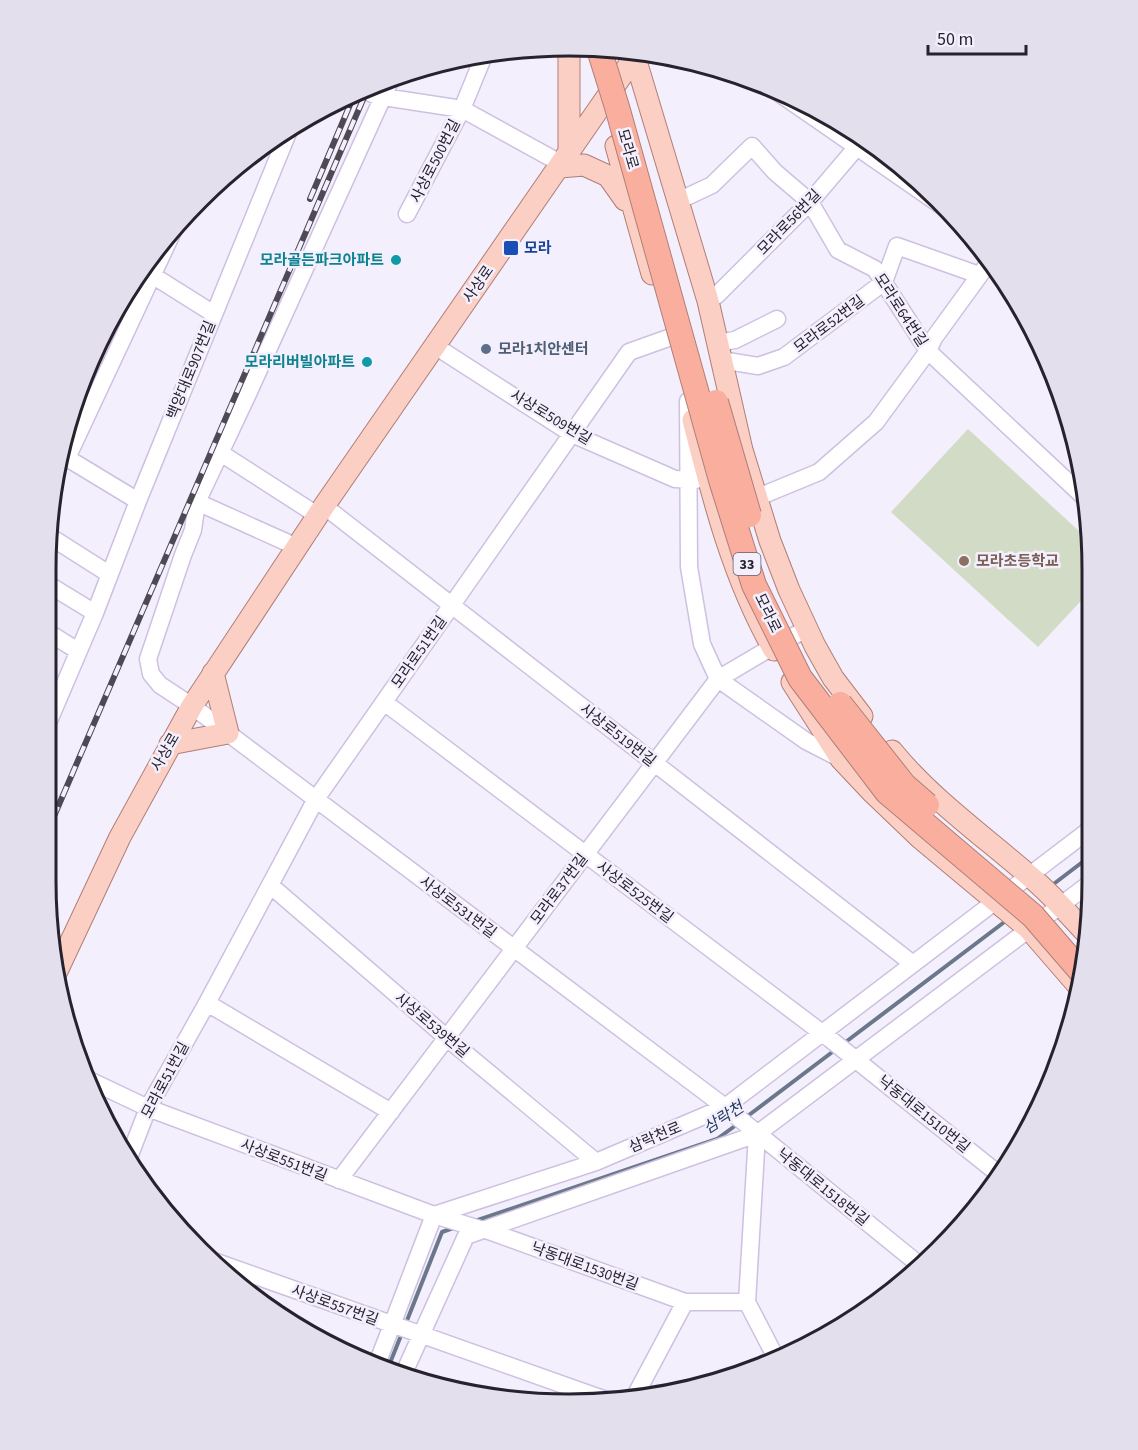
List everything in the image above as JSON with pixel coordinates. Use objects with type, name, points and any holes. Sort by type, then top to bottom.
[{"type":"highway","name":"모라로","points":[[601,57],[724,490],[754,585],[800,678],[887,792],[1033,916],[1075,965]]},
{"type":"highway","name":"모라로","points":[[632,60],[767,577],[813,670],[904,785],[1044,906],[1078,945]]},
{"type":"main road","points":[[569,56],[564,162],[584,165],[608,176],[633,212]]},
{"type":"main road","name":"모라로","points":[[591,57],[688,402],[697,480],[731,553],[758,621],[813,717],[841,759],[920,838],[1013,915],[1073,980]]},
{"type":"main road","name":"사상로","points":[[62,961],[120,837],[192,706],[321,511],[564,162],[604,101],[626,59]]},
{"type":"main road","name":"모라로","points":[[632,60],[708,301],[756,498],[785,580],[807,629],[834,678],[851,702],[912,776],[1045,890],[1080,927]]},
{"type":"main road","points":[[170,744],[228,733],[213,673]]},
{"type":"street","name":"사상로500번길","points":[[407,214],[462,109],[481,63]]},
{"type":"street","name":"사상로531번길","points":[[387,89],[197,502],[193,530],[148,659],[151,674],[160,685],[192,706],[730,1111]]},
{"type":"street","name":"사상로500번길","points":[[375,94],[462,109],[564,162]]},
{"type":"street","name":"백양대로907번길","points":[[56,704],[95,613],[138,501],[284,142]]},
{"type":"street","name":"모라로56번길","points":[[708,301],[717,295],[810,202],[857,144]]},
{"type":"street","name":"모라로64번길","points":[[678,201],[712,184],[752,146],[775,172],[810,202],[838,250],[875,269],[928,351],[1076,490]]},
{"type":"street","points":[[884,282],[897,246],[979,275]]},
{"type":"street","points":[[756,498],[819,472],[876,422],[985,268]]},
{"type":"street","points":[[149,274],[214,314]]},
{"type":"street","points":[[72,439],[145,280]]},
{"type":"street","name":"모라로52번길","points":[[719,352],[758,366],[784,357],[884,282]]},
{"type":"street","points":[[719,352],[735,340],[777,319]]},
{"type":"street","name":"모라로51번길","points":[[132,1150],[148,1108],[316,799],[629,352],[671,337]]},
{"type":"street","name":"사상로509번길","points":[[435,346],[572,434],[675,480],[697,480]]},
{"type":"street","points":[[219,452],[321,511]]},
{"type":"street","points":[[67,459],[138,501]]},
{"type":"street","points":[[697,480],[689,567],[702,644],[718,679],[806,741],[841,759]]},
{"type":"street","points":[[197,502],[297,547]]},
{"type":"street","name":"사상로519번길","points":[[321,511],[452,605],[913,964]]},
{"type":"street","points":[[57,541],[109,574]]},
{"type":"street","points":[[56,589],[95,613]]},
{"type":"street","name":"모라로37번길","points":[[339,1180],[718,679],[807,629]]},
{"type":"street","points":[[56,637],[78,651]]},
{"type":"street","name":"사상로525번길","points":[[384,702],[851,1056]]},
{"type":"street","name":"삼락천로","points":[[405,1367],[416,1334],[465,1236],[753,1130],[851,1056],[1013,915],[1045,890],[1082,841]]},
{"type":"street","name":"삼락천로","points":[[434,1215],[596,1162],[730,1111],[913,964],[1013,915],[1045,890],[1082,883]]},
{"type":"street","name":"사상로539번길","points":[[270,885],[447,1038],[596,1162]]},
{"type":"street","points":[[207,1003],[391,1112]]},
{"type":"street","name":"낙동대로1510번길","points":[[851,1056],[993,1170]]},
{"type":"street","name":"사상로551번길","points":[[98,1084],[148,1108],[339,1180],[434,1215],[485,1230]]},
{"type":"street","name":"낙동대로1518번길","points":[[730,1111],[914,1261]]},
{"type":"street","points":[[753,1130],[747,1302],[773,1352]]},
{"type":"street","points":[[380,1358],[434,1215]]},
{"type":"street","name":"낙동대로1530번길","points":[[485,1230],[685,1302],[747,1302]]},
{"type":"street","name":"사상로557번길","points":[[230,1267],[587,1393]]},
{"type":"street","points":[[640,1389],[685,1302]]},
{"type":"green space","points":[[968,429],[1081,533],[1082,600],[1038,647],[891,512]]},
{"type":"waterway","name":"삼락천","points":[[1051,886],[1082,862]]},
{"type":"waterway","name":"삼락천","points":[[843,1044],[1007,920]]},
{"type":"waterway","name":"삼락천","points":[[745,1118],[835,1050]]},
{"type":"waterway","name":"삼락천","points":[[475,1221],[717,1139],[739,1123]]},
{"type":"waterway","name":"삼락천","points":[[406,1323],[442,1232],[456,1227]]},
{"type":"waterway","name":"삼락천","points":[[390,1362],[402,1333]]},
{"type":"railway","points":[[56,811],[363,99]]},
{"type":"railway","points":[[310,199],[350,104]]},
{"type":"place","name":"모라","points":[[511,248]]},
{"type":"place","name":"모라골든파크아파트","points":[[396,260]]},
{"type":"place","name":"모라1치안센터","points":[[486,349]]},
{"type":"place","name":"모라리버빌아파트","points":[[367,362]]},
{"type":"place","name":"모라초등학교","points":[[964,561]]}]
